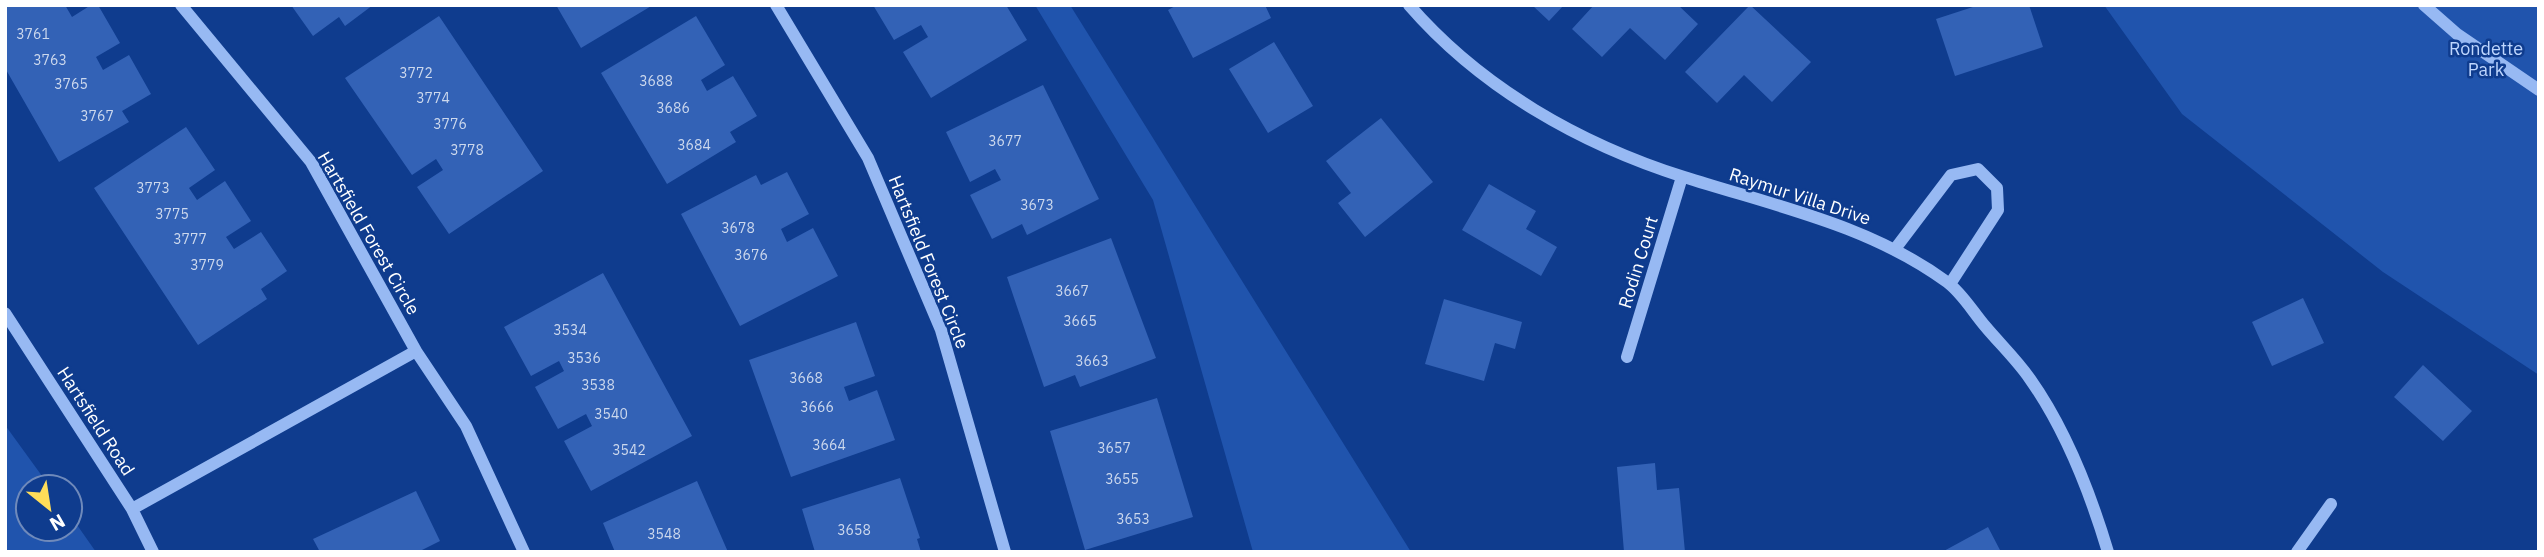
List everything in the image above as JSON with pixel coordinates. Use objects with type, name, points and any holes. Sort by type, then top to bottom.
[{"type":"street","name":"Hartsfield Forest Circle","points":[[181,5],[311,162],[416,351],[466,426],[524,552]]},
{"type":"street","name":"Hartsfield Forest Circle","points":[[776,5],[868,158],[936,317],[1005,552]]},
{"type":"street","name":"Raymur Villa Drive","points":[[1409,5],[1473,67],[1542,116],[1613,152],[1682,177],[1826,219],[1895,248],[1950,284],[2030,379],[2073,455],[2108,552]]},
{"type":"street","points":[[2424,5],[2457,34],[2539,90]]},
{"type":"street","points":[[1895,248],[1951,175],[1978,169],[1997,188],[1998,210],[1950,284]]},
{"type":"street","name":"Rodin Court","points":[[1627,357],[1682,177]]},
{"type":"street","name":"Hartsfield Road","points":[[5,313],[132,509],[153,552]]},
{"type":"street","points":[[132,509],[416,351]]},
{"type":"street","points":[[2297,552],[2331,504]]},
{"type":"green space","points":[[1035,5],[1070,5],[1411,552],[1253,552],[1153,200]]},
{"type":"green space","name":"Rondette Park","points":[[2104,5],[2539,5],[2539,375],[2383,272],[2182,114]]},
{"type":"green space","points":[[5,425],[40,473],[14,473],[14,543],[84,543],[84,535],[96,552],[5,552]]},
{"type":"building","points":[[5,5],[65,5],[72,17],[91,5],[98,5],[120,43],[96,57],[103,70],[129,55],[151,94],[122,111],[129,122],[59,162],[5,68]]},
{"type":"building","points":[[291,5],[373,5],[345,26],[339,17],[313,36]]},
{"type":"building","points":[[556,5],[653,5],[581,48]]},
{"type":"building","points":[[873,5],[1006,5],[1027,40],[931,98],[903,52],[928,37],[921,25],[894,40]]},
{"type":"building","points":[[1177,5],[1265,5],[1271,18],[1193,58],[1168,10]]},
{"type":"building","points":[[1532,5],[1564,5],[1549,21]]},
{"type":"building","points":[[1594,5],[1678,5],[1698,24],[1665,60],[1630,28],[1602,57],[1572,29]]},
{"type":"building","points":[[1750,5],[1811,62],[1772,102],[1744,75],[1717,103],[1685,72]]},
{"type":"building","points":[[1979,5],[2029,5],[2043,47],[1955,76],[1936,19]]},
{"type":"building","points":[[439,16],[543,171],[449,234],[417,187],[443,170],[436,159],[412,175],[345,78]]},
{"type":"building","points":[[696,16],[725,65],[701,80],[707,91],[733,76],[757,116],[730,132],[736,142],[667,184],[601,73]]},
{"type":"building","points":[[1274,42],[1313,106],[1268,133],[1229,69]]},
{"type":"building","points":[[1043,85],[1099,199],[1027,235],[1022,224],[992,239],[970,195],[1001,180],[995,169],[970,182],[946,132]]},
{"type":"building","points":[[1381,118],[1433,182],[1365,237],[1338,203],[1351,193],[1326,161]]},
{"type":"building","points":[[186,127],[215,170],[189,188],[197,200],[225,181],[251,221],[226,237],[234,249],[261,232],[287,271],[261,289],[267,299],[198,345],[94,188]]},
{"type":"building","points":[[787,172],[809,214],[781,229],[787,242],[813,228],[838,276],[740,326],[681,214],[756,175],[761,185]]},
{"type":"building","points":[[1489,184],[1536,211],[1526,229],[1557,247],[1541,276],[1462,230]]},
{"type":"building","points":[[1111,238],[1156,358],[1080,387],[1075,375],[1044,387],[1007,277]]},
{"type":"building","points":[[603,273],[692,436],[591,491],[564,441],[592,426],[586,414],[558,429],[535,387],[564,371],[559,361],[531,376],[504,327]]},
{"type":"building","points":[[2303,298],[2324,343],[2272,366],[2252,322]]},
{"type":"building","points":[[1444,299],[1522,322],[1515,349],[1495,343],[1484,381],[1425,364]]},
{"type":"building","points":[[856,322],[875,376],[844,387],[849,401],[877,390],[895,440],[791,477],[749,360]]},
{"type":"building","points":[[2423,365],[2472,411],[2443,441],[2394,397]]},
{"type":"building","points":[[1157,398],[1193,517],[1085,550],[1050,431]]},
{"type":"building","points":[[1655,463],[1657,490],[1679,488],[1685,552],[1624,552],[1617,467]]},
{"type":"building","points":[[900,478],[920,538],[917,539],[921,552],[815,552],[802,509]]},
{"type":"building","points":[[697,481],[728,552],[615,552],[603,523]]},
{"type":"building","points":[[416,491],[440,541],[418,552],[320,552],[313,539]]},
{"type":"building","points":[[1988,527],[2001,552],[1942,552]]}]
